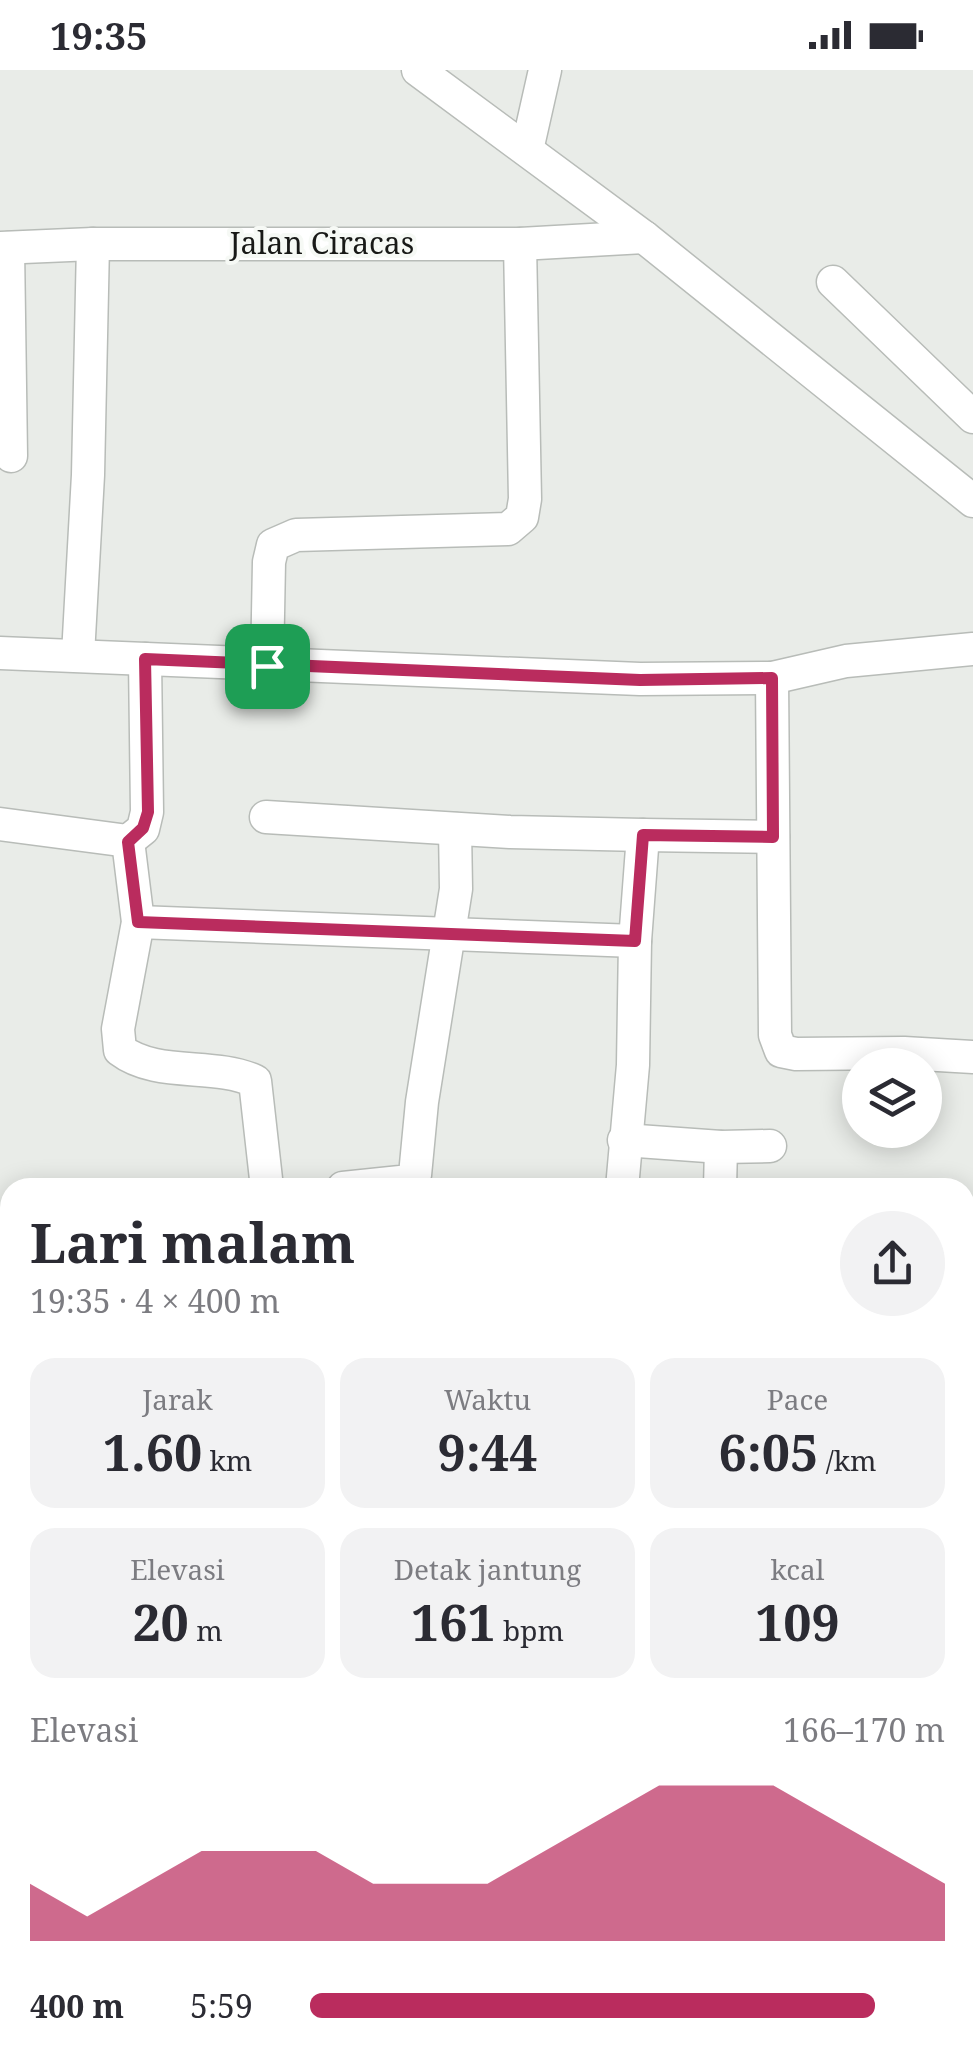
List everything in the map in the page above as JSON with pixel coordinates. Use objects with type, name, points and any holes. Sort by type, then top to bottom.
[{"type":"street","points":[[418,70],[644,236],[973,501]]},
{"type":"street","points":[[527,150],[545,70]]},
{"type":"street","name":"Jalan Ciracas","points":[[4,248],[93,244],[520,244],[644,236]]},
{"type":"street","points":[[78,655],[88,475],[93,244]]},
{"type":"street","points":[[267,666],[269,562],[273,545],[296,535],[508,529],[522,517],[520,244]]},
{"type":"street","points":[[4,248],[11,456]]},
{"type":"street","points":[[833,282],[973,417]]},
{"type":"street","points":[[0,653],[640,680],[772,678],[846,662],[973,649]]},
{"type":"street","points":[[128,842],[143,828],[148,812],[145,659]]},
{"type":"street","points":[[772,678],[775,1035],[781,1051],[973,1057]]},
{"type":"street","points":[[266,817],[456,829],[773,837]]},
{"type":"street","points":[[0,824],[128,842]]},
{"type":"street","points":[[412,1178],[456,889],[456,829]]},
{"type":"street","points":[[622,1178],[633,1065],[635,941],[643,835]]},
{"type":"street","points":[[128,842],[138,922],[118,1029],[120,1050],[137,1063],[236,1072],[256,1081],[266,1178]]},
{"type":"street","points":[[138,922],[635,941]]},
{"type":"street","points":[[624,1140],[770,1146]]},
{"type":"street","points":[[720,1178],[722,1147]]},
{"type":"route","points":[[145,659],[267,666],[640,680],[772,678],[773,837],[643,835],[635,941],[138,922],[128,842],[143,828],[148,812],[145,659]]}]
